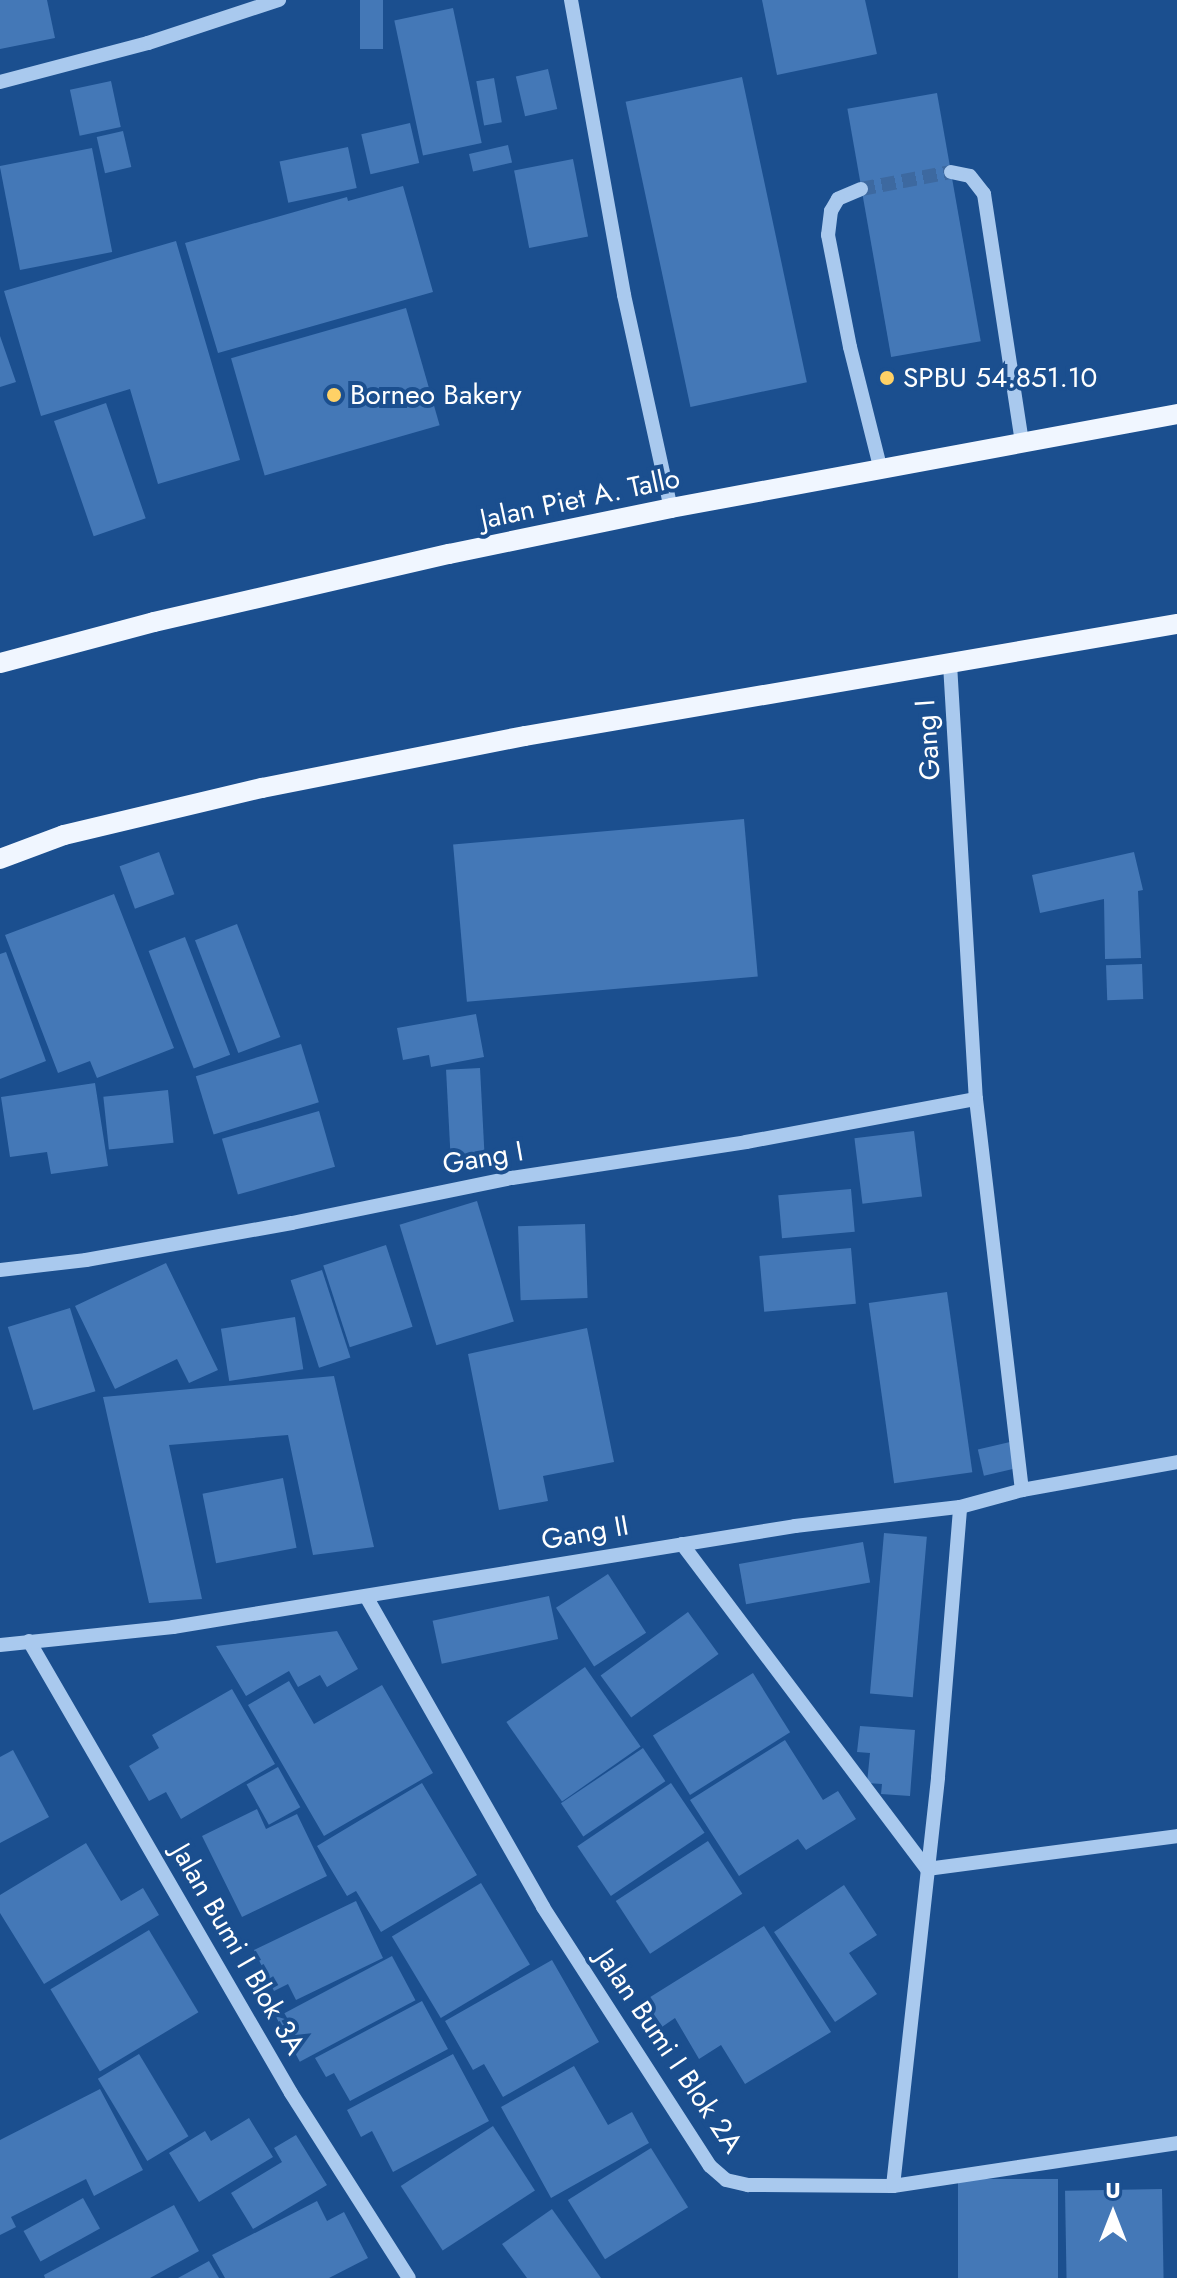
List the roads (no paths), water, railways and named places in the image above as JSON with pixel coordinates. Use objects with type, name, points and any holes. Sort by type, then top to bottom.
[{"type":"main road","name":"Jalan Piet A. Tallo","points":[[0,663],[154,622],[671,508],[1177,414]]},
{"type":"main road","points":[[0,859],[64,835],[262,788],[525,736],[1177,624]]},
{"type":"street","points":[[0,82],[148,43],[279,0]]},
{"type":"street","points":[[571,0],[624,295],[671,508]]},
{"type":"street","points":[[951,172],[970,176],[984,194],[1022,442]]},
{"type":"street","points":[[861,189],[838,199],[831,211],[828,235],[850,347],[881,470]]},
{"type":"street","name":"Gang I","points":[[950,664],[976,1099],[1022,1490]]},
{"type":"street","name":"Gang I","points":[[0,1270],[86,1260],[292,1223],[512,1178],[746,1142],[976,1099]]},
{"type":"street","name":"Gang II","points":[[0,1645],[173,1627],[367,1598],[795,1526],[960,1507],[1022,1490],[1177,1462]]},
{"type":"street","points":[[893,2186],[927,1869],[960,1507]]},
{"type":"street","points":[[682,1544],[927,1869]]},
{"type":"street","name":"Jalan Bumi I Blok 2A","points":[[367,1598],[543,1907],[710,2166],[726,2180],[748,2185],[893,2186],[1177,2143]]},
{"type":"street","name":"Jalan Bumi I Blok 3A","points":[[29,1641],[291,2093],[409,2278]]},
{"type":"street","points":[[927,1869],[1177,1836]]},
{"type":"tunnel","points":[[861,189],[951,172]]},
{"type":"place","name":"SPBU 54.851.10","points":[[887,378]]},
{"type":"place","name":"Borneo Bakery","points":[[334,395]]}]
